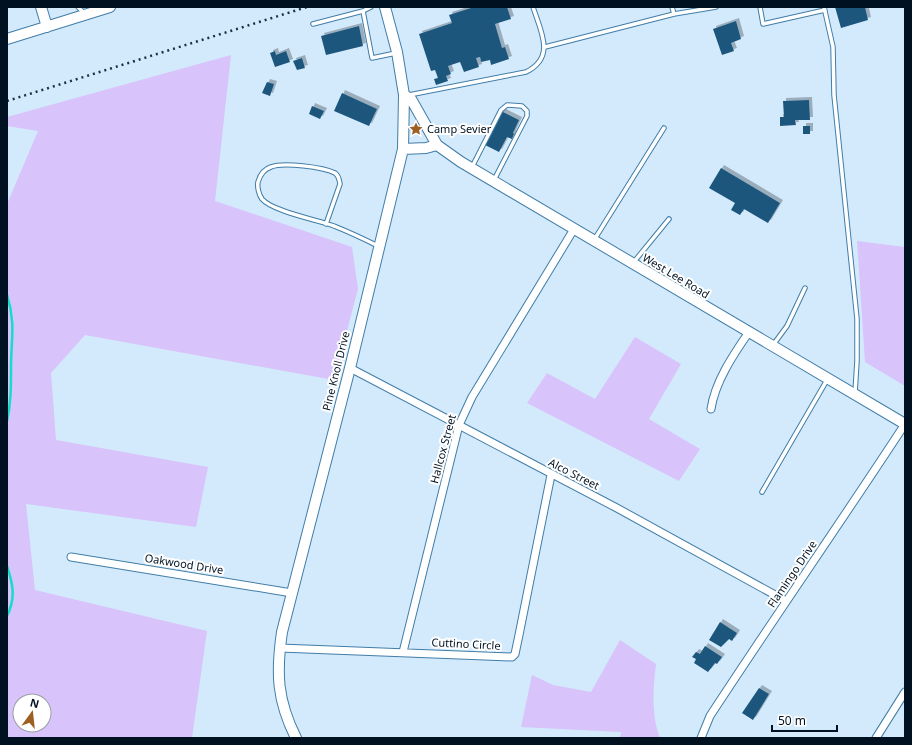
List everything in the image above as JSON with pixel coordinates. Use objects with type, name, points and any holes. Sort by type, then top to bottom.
[{"type":"street","points":[[41,7],[47,27]]},
{"type":"street","name":"Pine Knoll Drive","points":[[296,738],[284,713],[280,697],[278,680],[280,648],[292,593],[350,368],[403,149],[404,96],[397,52],[385,7]]},
{"type":"street","points":[[7,39],[103,8]]},
{"type":"street","name":"West Lee Road","points":[[404,96],[411,99],[437,145],[471,168],[905,424]]},
{"type":"street","points":[[403,149],[426,148],[437,145]]},
{"type":"street","name":"Hallcox Street","points":[[403,652],[459,425],[472,397],[574,229]]},
{"type":"street","points":[[711,409],[713,396],[716,389],[737,349],[749,332]]},
{"type":"street","name":"Alco Street","points":[[350,368],[676,540],[786,601]]},
{"type":"street","name":"Flamingo Drive","points":[[701,738],[710,716],[786,601],[849,511],[905,424]]},
{"type":"street","name":"Cuttino Circle","points":[[280,648],[507,657],[515,654],[551,475]]},
{"type":"street","name":"Oakwood Drive","points":[[71,557],[292,593]]},
{"type":"street","points":[[876,738],[905,692]]},
{"type":"lane","points":[[78,7],[86,14]]},
{"type":"lane","points":[[313,24],[363,11],[371,7]]},
{"type":"lane","points":[[404,96],[526,72],[536,67],[543,60],[545,47],[533,7]]},
{"type":"lane","points":[[672,7],[674,14]]},
{"type":"lane","points":[[545,47],[674,14],[716,7]]},
{"type":"lane","points":[[760,7],[763,24],[825,9],[833,47],[834,95],[857,319],[855,394]]},
{"type":"lane","points":[[363,11],[372,58],[397,52]]},
{"type":"lane","points":[[471,168],[504,106],[522,106],[527,111],[527,116],[493,181]]},
{"type":"lane","points":[[594,240],[664,128]]},
{"type":"lane","points":[[326,224],[340,184],[339,178],[335,174],[314,168],[278,165],[266,170],[260,176],[258,192],[262,200],[275,208],[326,224],[379,246]]},
{"type":"lane","points":[[633,264],[669,219]]},
{"type":"lane","points":[[772,346],[787,326],[805,288]]},
{"type":"lane","points":[[762,492],[828,379]]},
{"type":"shaded area","points":[[231,55],[215,201],[352,247],[358,289],[334,380],[85,335],[51,373],[56,440],[208,467],[196,527],[26,504],[35,590],[207,631],[192,738],[7,738],[7,204],[38,131],[7,126],[7,117]]},
{"type":"shaded area","points":[[857,241],[905,247],[905,386],[865,362]]},
{"type":"shaded area","points":[[635,337],[681,364],[649,419],[700,449],[679,481],[527,403],[547,373],[595,399]]},
{"type":"shaded area","points":[[620,640],[656,664],[654,682],[654,711],[660,738],[620,738],[621,732],[521,727],[532,675],[553,685],[591,692]]},
{"type":"building","points":[[474,7],[507,7],[511,19],[495,24],[502,48],[505,47],[509,59],[491,65],[490,60],[481,62],[480,57],[476,58],[479,67],[464,72],[460,62],[448,66],[451,74],[446,76],[448,81],[436,85],[434,79],[438,78],[435,70],[431,71],[419,34],[452,23],[449,15]]},
{"type":"building","points":[[835,7],[865,7],[868,20],[841,28]]},
{"type":"building","points":[[736,21],[741,39],[731,43],[734,51],[722,55],[713,29]]},
{"type":"building","points":[[359,26],[363,46],[326,55],[321,36]]},
{"type":"building","points":[[275,51],[276,55],[286,51],[290,62],[275,67],[270,53]]},
{"type":"building","points":[[302,58],[305,68],[297,70],[293,61]]},
{"type":"building","points":[[267,82],[274,84],[270,96],[262,93]]},
{"type":"building","points":[[342,93],[377,109],[369,126],[334,111]]},
{"type":"building","points":[[809,100],[810,120],[795,120],[796,125],[780,126],[780,117],[784,117],[783,101]]},
{"type":"building","points":[[312,106],[324,111],[320,119],[309,114]]},
{"type":"building","points":[[501,111],[519,120],[512,139],[507,137],[499,152],[485,145]]},
{"type":"building","points":[[803,126],[810,126],[810,134],[803,134]]},
{"type":"building","points":[[721,168],[780,203],[768,223],[744,209],[740,215],[731,210],[735,203],[709,188]]},
{"type":"building","points":[[720,622],[737,633],[732,641],[729,639],[721,647],[709,640]]},
{"type":"building","points":[[705,646],[722,657],[708,672],[694,663],[696,659],[692,657],[696,652],[700,654]]},
{"type":"building","points":[[759,688],[769,694],[753,720],[742,713]]},
{"type":"waterway","points":[[7,295],[10,305],[12,332],[10,395],[7,421]]},
{"type":"waterway","points":[[7,566],[13,591],[12,603],[7,616]]},
{"type":"railway","points":[[7,101],[307,7]]},
{"type":"place","name":"Camp Sevier","points":[[416,129]]}]
